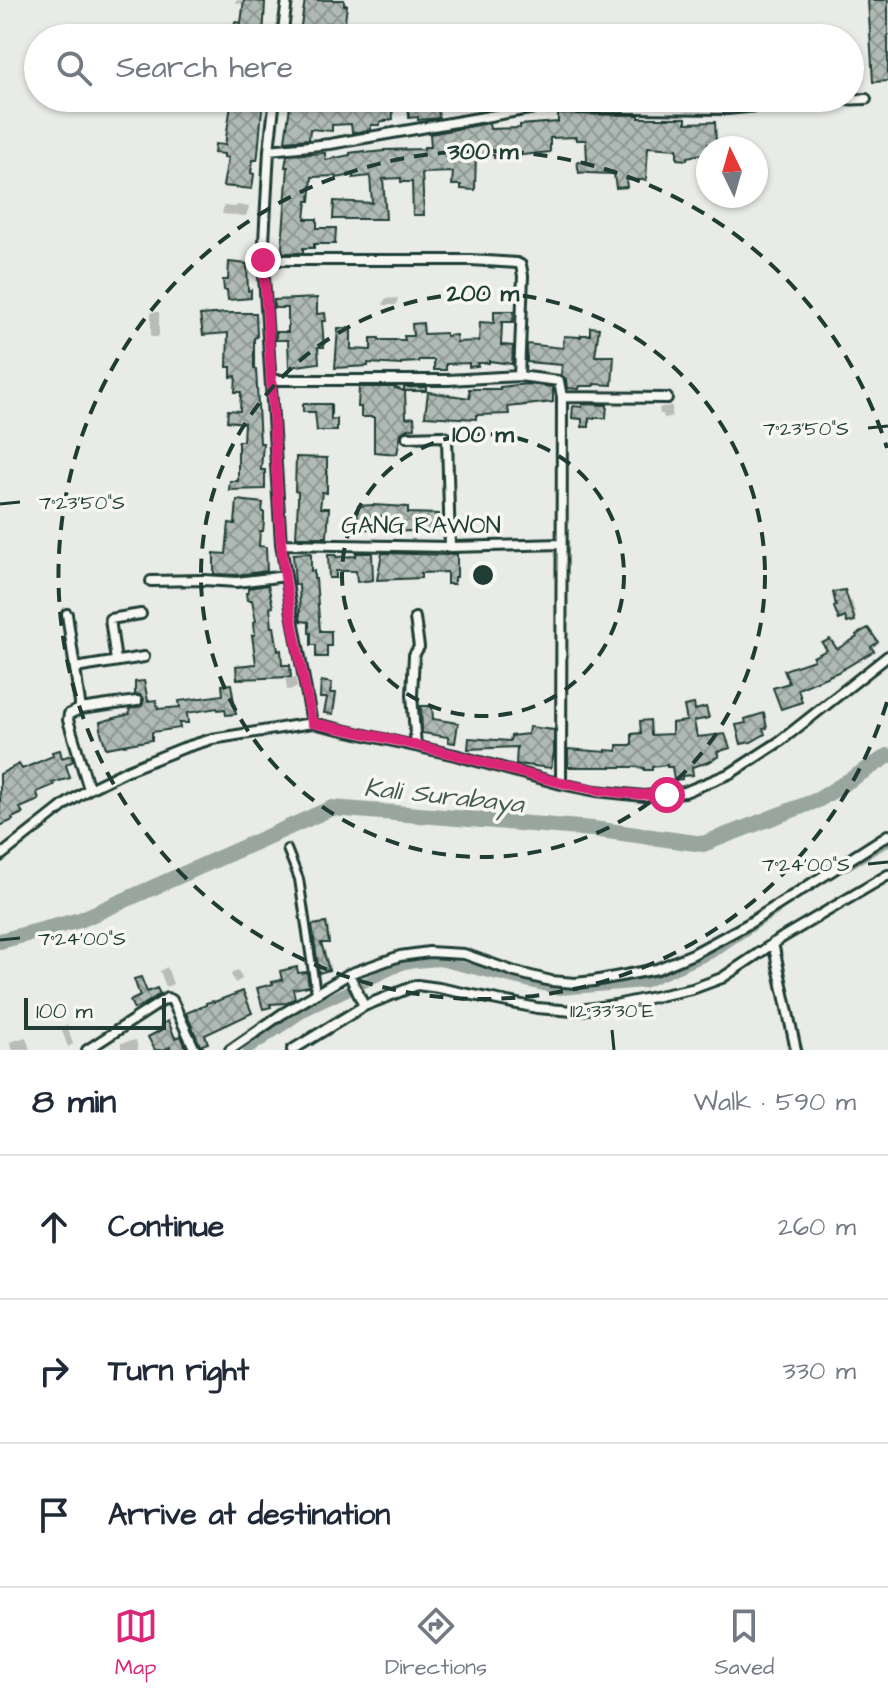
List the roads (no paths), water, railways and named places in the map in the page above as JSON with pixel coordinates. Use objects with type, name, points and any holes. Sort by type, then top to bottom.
[{"type":"street","points":[[284,24],[287,0]]},
{"type":"street","points":[[273,112],[263,260],[281,544],[312,723]]},
{"type":"street","points":[[269,150],[330,144],[512,112]]},
{"type":"street","points":[[263,260],[471,260],[517,263],[521,265],[523,276],[519,376]]},
{"type":"street","points":[[272,380],[448,380],[519,376],[559,381],[562,397],[561,784]]},
{"type":"street","points":[[562,397],[667,398]]},
{"type":"street","points":[[407,437],[447,438],[450,547]]},
{"type":"street","name":"GANG RAWON","points":[[281,544],[450,547],[561,544]]},
{"type":"street","points":[[151,581],[237,582],[286,576]]},
{"type":"street","points":[[67,614],[80,709]]},
{"type":"street","points":[[116,661],[110,619],[141,614]]},
{"type":"street","points":[[415,618],[419,647],[414,655],[412,695],[416,746]]},
{"type":"street","points":[[0,856],[89,789],[128,770],[197,743],[312,723],[416,746],[561,784],[644,796],[667,795],[698,788],[731,773],[779,742],[888,656]]},
{"type":"street","points":[[75,668],[144,657]]},
{"type":"street","points":[[89,789],[68,720],[69,714],[80,709],[137,701]]},
{"type":"street","points":[[230,1050],[316,993],[400,956],[429,952],[464,954],[515,972],[575,983],[657,969],[693,954],[748,924],[888,835]]},
{"type":"street","points":[[287,849],[299,879],[316,993]]},
{"type":"street","points":[[292,1050],[363,1003],[417,985],[551,1010],[573,1011],[709,984],[888,875]]},
{"type":"street","points":[[773,943],[796,1050]]},
{"type":"street","points":[[351,978],[363,1003]]},
{"type":"street","points":[[87,1050],[167,998],[172,1000],[195,1050]]},
{"type":"waterway","name":"Kali Surabaya","points":[[0,941],[80,920],[332,808],[593,829],[703,844],[818,800],[888,756]]},
{"type":"waterway","points":[[844,867],[888,841]]},
{"type":"waterway","points":[[248,1050],[305,1011],[404,964],[439,961],[560,990],[644,983],[710,954],[776,910]]}]
